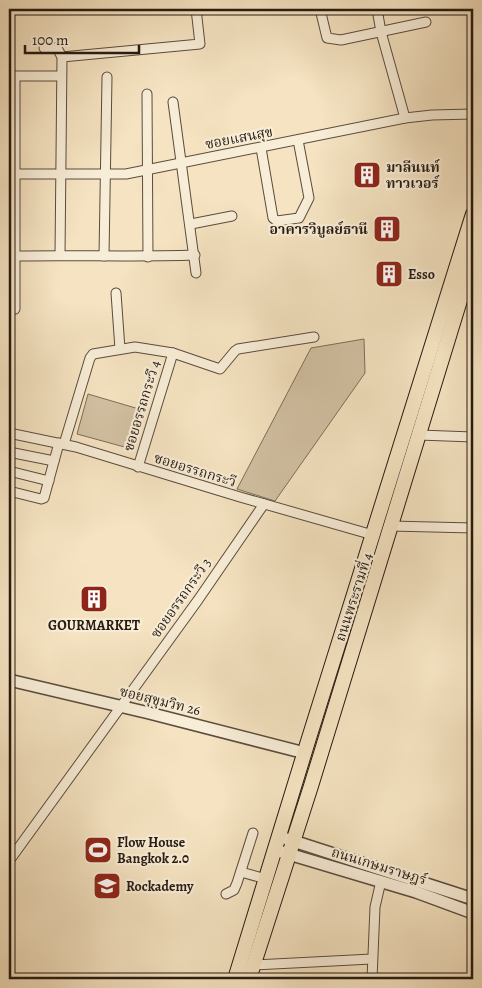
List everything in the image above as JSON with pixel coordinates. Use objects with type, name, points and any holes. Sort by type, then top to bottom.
[{"type":"main road","name":"ถนนพระรามที่ 4","points":[[249,979],[291,848],[383,534],[473,214]]},
{"type":"main road","name":"ถนนพระรามที่ 4","points":[[235,979],[304,753],[419,435],[473,258]]},
{"type":"street","points":[[62,57],[200,44],[196,9]]},
{"type":"street","points":[[320,9],[326,38],[340,40],[426,22]]},
{"type":"street","points":[[377,9],[381,32],[405,118]]},
{"type":"street","points":[[44,48],[57,48],[62,57],[60,255]]},
{"type":"street","points":[[14,309],[16,256],[11,174],[12,76],[61,76]]},
{"type":"street","points":[[104,256],[107,78]]},
{"type":"street","points":[[147,94],[148,257]]},
{"type":"street","points":[[173,102],[191,224],[196,273]]},
{"type":"street","name":"ซอยแสนสุข","points":[[11,174],[126,174],[405,118],[473,114]]},
{"type":"street","points":[[261,148],[273,218],[277,221],[299,218],[309,198],[298,140]]},
{"type":"street","points":[[191,224],[232,216]]},
{"type":"street","points":[[16,256],[148,257],[195,255]]},
{"type":"street","points":[[116,293],[120,349]]},
{"type":"street","points":[[9,491],[44,499],[54,461],[93,354],[135,347],[173,353],[222,368],[238,349],[314,337]]},
{"type":"street","name":"ซอยอรรถกระวี 4","points":[[138,467],[173,353]]},
{"type":"street","name":"ซอยอรรถกระวี","points":[[9,433],[62,443],[264,504],[383,534],[473,528]]},
{"type":"street","points":[[419,435],[473,437]]},
{"type":"street","points":[[9,452],[54,461]]},
{"type":"street","points":[[9,471],[49,481]]},
{"type":"street","name":"ซอยอรรถกระวี 3","points":[[9,861],[198,600],[264,504]]},
{"type":"street","name":"ซอยสุขุมวิท 26","points":[[9,680],[149,713],[304,753]]},
{"type":"street","points":[[226,894],[236,887],[253,833]]},
{"type":"street","name":"ถนนเกษมราษฎร์","points":[[277,843],[381,881],[473,899]]},
{"type":"street","name":"ถนนเกษมราษฎร์","points":[[291,848],[418,887],[473,913]]},
{"type":"street","points":[[241,872],[266,879]]},
{"type":"street","points":[[372,979],[375,906],[381,881]]},
{"type":"street","points":[[254,964],[372,959]]},
{"type":"street","points":[[133,979],[235,979]]},
{"type":"shaded area","points":[[364,339],[365,373],[275,501],[237,489],[311,348]]},
{"type":"shaded area","points":[[88,394],[139,409],[128,448],[77,434]]},
{"type":"place","name":"มาลีนนท์ ทาวเวอร์","points":[[367,175]]},
{"type":"place","name":"อาคารวิบูลย์ธานี","points":[[387,229]]},
{"type":"place","name":"Esso","points":[[389,274]]},
{"type":"place","name":"GOURMARKET","points":[[94,599]]},
{"type":"place","name":"Flow House Bangkok 2.0","points":[[98,850]]},
{"type":"place","name":"Rockademy","points":[[107,886]]}]
